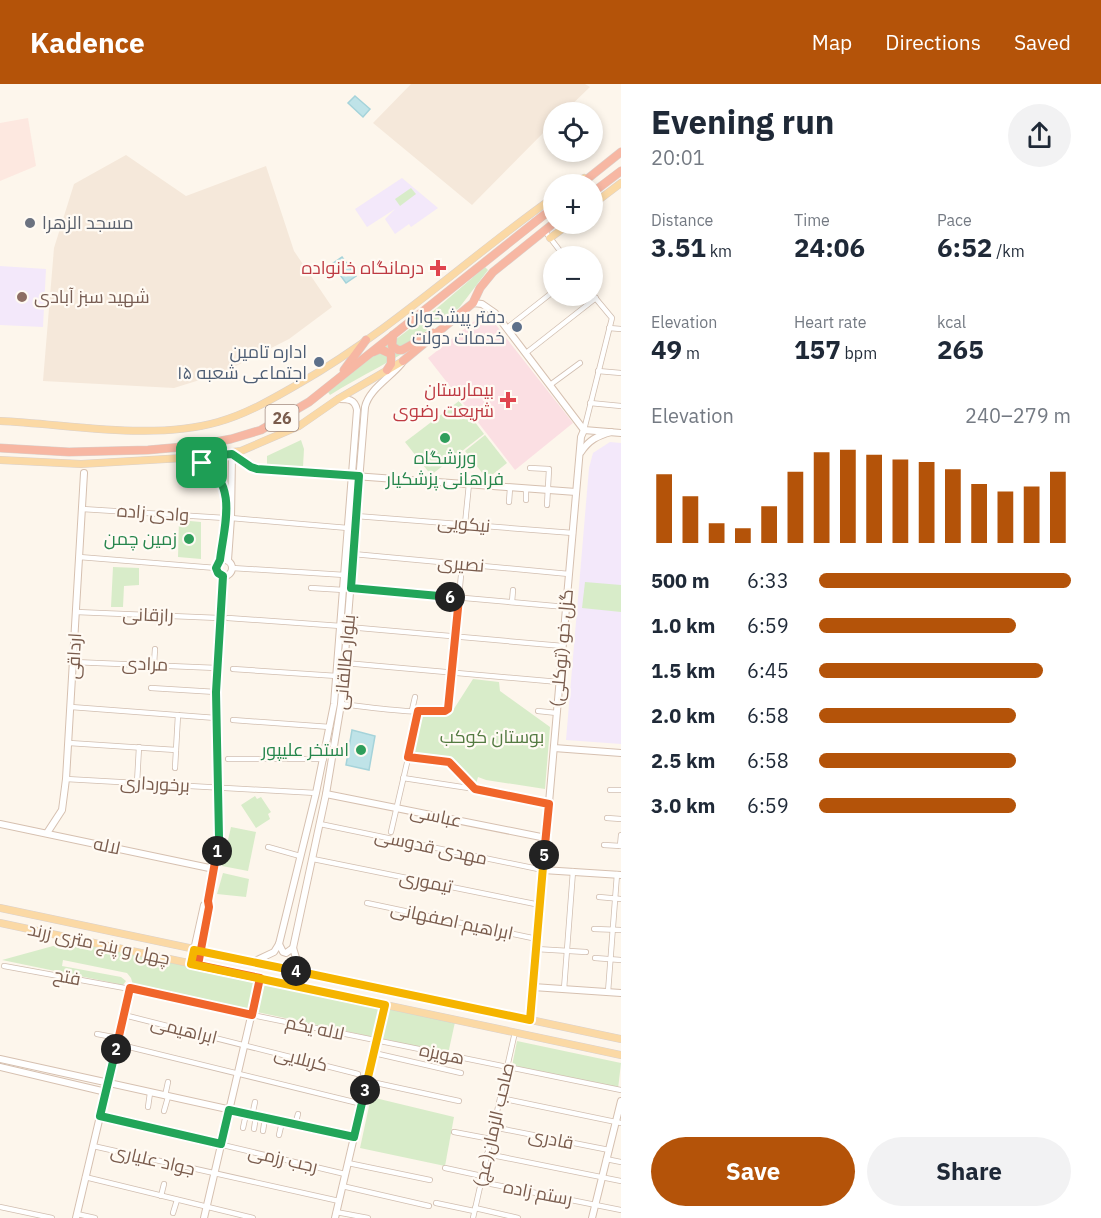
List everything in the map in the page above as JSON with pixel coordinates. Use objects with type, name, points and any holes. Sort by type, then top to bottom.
[{"type":"highway","points":[[594,173],[621,152]]},
{"type":"highway","points":[[603,185],[621,171]]},
{"type":"highway","name":"26","points":[[0,448],[69,452],[148,450],[231,439],[261,430],[309,402],[543,216]]},
{"type":"highway","points":[[403,361],[473,303],[480,288],[493,272],[543,231]]},
{"type":"highway","points":[[393,335],[392,346],[394,349],[402,350],[438,331]]},
{"type":"highway","points":[[334,382],[366,340]]},
{"type":"highway","points":[[371,352],[380,349],[391,354],[392,364],[387,370]]},
{"type":"main road","points":[[603,197],[621,183]]},
{"type":"main road","points":[[0,421],[154,430],[217,422],[248,411],[336,363],[543,205]]},
{"type":"main road","points":[[550,238],[555,234]]},
{"type":"main road","points":[[0,460],[67,464],[232,454],[299,426],[338,399],[403,361]]},
{"type":"main road","name":"چهل و پنج متری زرند","points":[[0,908],[621,1039]]},
{"type":"main road","name":"چهل و پنج متری زرند","points":[[0,923],[621,1055]]},
{"type":"main road","points":[[150,955],[161,955],[166,952],[164,946],[156,942]]},
{"type":"main road","points":[[195,964],[198,950]]},
{"type":"street","points":[[547,234],[556,246]]},
{"type":"street","points":[[507,328],[543,300]]},
{"type":"street","points":[[473,303],[488,306],[584,430],[621,433]]},
{"type":"street","points":[[526,353],[582,306]]},
{"type":"street","points":[[584,430],[612,318],[602,306]]},
{"type":"street","points":[[609,328],[621,329]]},
{"type":"street","name":"بلوار طالقانی","points":[[348,589],[345,575],[348,528],[368,398],[372,391],[391,376],[403,361]]},
{"type":"street","points":[[550,385],[580,363]]},
{"type":"street","points":[[598,371],[621,373]]},
{"type":"street","name":"بلوار طالقانی","points":[[279,944],[330,727],[338,704],[337,676],[357,516],[357,408],[351,400],[338,399]]},
{"type":"street","points":[[590,403],[621,406]]},
{"type":"street","name":"گزل خو (توکلی)","points":[[530,1020],[579,456],[581,436],[584,430]]},
{"type":"street","points":[[579,456],[591,440],[611,432]]},
{"type":"street","points":[[232,454],[257,469],[576,492]]},
{"type":"street","points":[[80,557],[216,568],[224,560],[232,454]]},
{"type":"street","points":[[183,458],[202,463],[217,475],[226,491],[228,518]]},
{"type":"street","points":[[530,468],[549,469],[547,505]]},
{"type":"street","name":"ارداقی","points":[[47,833],[62,810],[66,779],[84,473]]},
{"type":"street","points":[[465,524],[469,484]]},
{"type":"street","points":[[509,502],[510,488]]},
{"type":"street","points":[[526,489],[526,500]]},
{"type":"street","name":"وادی زاده","points":[[82,509],[348,528]]},
{"type":"street","name":"نیکویی","points":[[357,516],[573,533]]},
{"type":"street","name":"نصیری","points":[[354,554],[569,574]]},
{"type":"street","points":[[224,560],[232,568],[345,575]]},
{"type":"street","points":[[338,704],[415,711],[445,711],[449,707],[462,564]]},
{"type":"street","points":[[216,568],[223,576]]},
{"type":"street","points":[[223,576],[229,574],[232,568]]},
{"type":"street","points":[[198,950],[209,907],[208,901],[219,837],[216,692],[223,576]]},
{"type":"street","points":[[311,588],[566,607]]},
{"type":"street","points":[[512,602],[513,590]]},
{"type":"street","name":"رازقانی","points":[[76,612],[219,618]]},
{"type":"street","points":[[228,618],[563,645]]},
{"type":"street","name":"بلوار طالقانی","points":[[293,948],[326,794],[345,663],[344,626]]},
{"type":"street","points":[[154,664],[155,649]]},
{"type":"street","name":"مرادی","points":[[73,662],[217,668]]},
{"type":"street","points":[[345,663],[559,682]]},
{"type":"street","points":[[233,669],[337,676]]},
{"type":"street","points":[[151,688],[216,692]]},
{"type":"street","points":[[392,832],[408,757],[415,697]]},
{"type":"street","points":[[71,707],[216,718]]},
{"type":"street","points":[[538,711],[557,713]]},
{"type":"street","points":[[175,768],[178,715]]},
{"type":"street","points":[[233,720],[330,727]]},
{"type":"street","points":[[69,743],[176,750]]},
{"type":"street","points":[[137,783],[139,747]]},
{"type":"street","points":[[554,748],[621,753]]},
{"type":"street","points":[[408,757],[449,762],[475,789]]},
{"type":"street","points":[[228,759],[324,759]]},
{"type":"street","points":[[403,778],[549,804]]},
{"type":"street","name":"برخورداری","points":[[66,779],[316,793]]},
{"type":"street","points":[[610,790],[621,790]]},
{"type":"street","name":"عباسی","points":[[326,794],[546,838]]},
{"type":"street","points":[[607,819],[621,819]]},
{"type":"street","name":"لاله","points":[[0,824],[214,868]]},
{"type":"street","name":"مهدی قدوسی","points":[[320,824],[543,870]]},
{"type":"street","points":[[604,845],[620,846],[621,835]]},
{"type":"street","points":[[268,847],[300,856]]},
{"type":"street","name":"تیموری","points":[[313,859],[540,905]]},
{"type":"street","points":[[543,870],[619,874],[608,992]]},
{"type":"street","points":[[564,989],[573,871]]},
{"type":"street","points":[[599,897],[618,899]]},
{"type":"street","name":"ابراهیم اصفهانی","points":[[367,903],[537,939]]},
{"type":"street","points":[[594,929],[621,930]]},
{"type":"street","points":[[279,944],[286,953],[293,948],[303,973]]},
{"type":"street","points":[[254,962],[274,952],[279,944]]},
{"type":"street","points":[[536,949],[586,952]]},
{"type":"street","points":[[595,958],[621,960]]},
{"type":"street","name":"فتح","points":[[4,966],[130,988],[252,1015]]},
{"type":"street","points":[[204,1218],[260,978]]},
{"type":"street","points":[[533,987],[621,993]]},
{"type":"street","points":[[95,1218],[76,1216],[130,988]]},
{"type":"street","points":[[368,1218],[335,1215],[385,1005]]},
{"type":"street","name":"ابراهیمی","points":[[124,1015],[244,1045]]},
{"type":"street","name":"لاله یکم","points":[[252,1015],[377,1041]]},
{"type":"street","name":"صاحب الزمان(عج)","points":[[472,1218],[515,1032]]},
{"type":"street","points":[[97,1034],[237,1074],[362,1104]]},
{"type":"street","name":"هویزه","points":[[377,1041],[621,1090]]},
{"type":"street","name":"کربلایی","points":[[244,1045],[358,1074]]},
{"type":"street","points":[[374,1053],[461,1073]]},
{"type":"street","points":[[0,1059],[354,1137]]},
{"type":"street","points":[[0,1068],[106,1092]]},
{"type":"street","points":[[367,1081],[459,1101]]},
{"type":"street","points":[[164,1111],[168,1082]]},
{"type":"street","points":[[148,1107],[150,1093]]},
{"type":"street","points":[[500,1098],[618,1122]]},
{"type":"street","points":[[592,1218],[606,1159],[618,1122],[621,1101]]},
{"type":"street","points":[[254,1129],[252,1115],[255,1102]]},
{"type":"street","points":[[295,1125],[298,1114]]},
{"type":"street","points":[[243,1128],[252,1115]]},
{"type":"street","name":"رجب رزمی","points":[[100,1116],[345,1174]]},
{"type":"street","points":[[263,1131],[265,1118]]},
{"type":"street","points":[[279,1135],[282,1122]]},
{"type":"street","name":"قادری","points":[[493,1127],[609,1150]]},
{"type":"street","points":[[454,1132],[491,1139]]},
{"type":"street","name":"جواد علیاری","points":[[93,1146],[339,1201]]},
{"type":"street","points":[[487,1154],[621,1181]]},
{"type":"street","points":[[606,1159],[621,1162]]},
{"type":"street","points":[[348,1163],[430,1180]]},
{"type":"street","name":"رستم زاده","points":[[445,1168],[482,1179],[621,1210]]},
{"type":"street","points":[[85,1177],[254,1218]]},
{"type":"street","points":[[161,1196],[164,1184]]},
{"type":"street","points":[[342,1186],[429,1206]]},
{"type":"street","points":[[173,1213],[177,1200]]},
{"type":"street","points":[[436,1203],[518,1218]]},
{"type":"street","points":[[0,1207],[52,1218]]},
{"type":"shaded area","points":[[411,84],[585,84],[590,87],[574,102],[543,102],[543,133],[472,205],[373,123]]},
{"type":"shaded area","points":[[28,118],[36,166],[0,181],[0,123]]},
{"type":"shaded area","points":[[126,155],[186,196],[266,166],[294,251],[332,307],[289,339],[222,373],[174,388],[43,381],[54,248],[74,184]]},
{"type":"shaded area","points":[[402,178],[438,208],[411,227],[409,224],[395,234],[385,219],[395,209],[367,227],[355,209]]},
{"type":"shaded area","name":"شهید سبز آبادی","points":[[0,266],[46,269],[43,327],[0,325]]},
{"type":"shaded area","name":"بیمارستان شریعت رضوی","points":[[477,319],[493,321],[573,423],[515,470],[428,358]]},
{"type":"shaded area","points":[[610,442],[621,443],[621,744],[566,740],[589,468],[593,453]]},
{"type":"green space","points":[[411,188],[416,194],[400,206],[395,199]]},
{"type":"green space","points":[[485,267],[488,270],[459,308],[406,345],[398,348],[395,340]]},
{"type":"green space","points":[[424,339],[330,395],[328,392],[390,343],[390,351],[396,353]]},
{"type":"green space","name":"ورزشگاه فراهانی پزشکیار","points":[[459,401],[484,434],[431,475],[405,442]]},
{"type":"green space","points":[[485,435],[507,463],[487,479],[465,451]]},
{"type":"green space","points":[[301,440],[304,449],[303,467],[267,465],[267,456]]},
{"type":"green space","name":"زمین چمن","points":[[179,520],[201,522],[201,559],[178,557]]},
{"type":"green space","points":[[113,567],[139,568],[139,585],[124,586],[123,607],[111,607]]},
{"type":"green space","points":[[585,582],[621,585],[621,612],[582,608]]},
{"type":"green space","name":"بوستان کوکب","points":[[473,679],[499,682],[500,691],[550,727],[545,789],[478,777],[476,784],[448,757],[416,755],[411,750],[422,717],[450,715]]},
{"type":"green space","points":[[255,796],[257,799],[261,797],[271,812],[268,814],[270,819],[256,828],[241,805]]},
{"type":"green space","points":[[231,827],[256,832],[248,871],[222,866]]},
{"type":"green space","points":[[223,873],[249,879],[246,897],[217,894]]},
{"type":"green space","points":[[85,945],[254,980],[257,983],[251,1011],[138,988],[133,985],[127,973],[63,960],[62,966],[121,977],[126,981],[123,985],[2,960],[53,946]]},
{"type":"green space","points":[[267,983],[380,1007],[373,1037],[257,1012],[264,985]]},
{"type":"green space","points":[[389,1008],[455,1022],[448,1054],[380,1038],[386,1011]]},
{"type":"green space","points":[[517,1041],[621,1063],[618,1089],[512,1066]]},
{"type":"green space","points":[[371,1097],[454,1117],[445,1166],[360,1148]]},
{"type":"water","points":[[355,96],[370,109],[363,117],[348,103]]},
{"type":"water","points":[[342,257],[356,276],[346,283],[332,264]]},
{"type":"water","name":"استخر علیپور","points":[[352,730],[375,736],[369,770],[346,765]]},
{"type":"place","name":"مسجد الزهرا","points":[[30,223]]},
{"type":"place","name":"درمانگاه خانواده","points":[[438,268]]},
{"type":"place","name":"شهید سبز آبادی","points":[[22,297]]},
{"type":"place","name":"دفتر پیشخوان خدمات دولت","points":[[517,327]]},
{"type":"place","name":"اداره تامین اجتماعی شعبه ۱۵","points":[[319,362]]},
{"type":"place","name":"بیمارستان شریعت رضوی","points":[[508,400]]},
{"type":"place","name":"ورزشگاه فراهانی پزشکیار","points":[[445,438]]},
{"type":"place","name":"زمین چمن","points":[[189,539]]},
{"type":"place","name":"استخر علیپور","points":[[361,750]]},
{"type":"route","points":[[202,463],[183,458],[232,454],[257,469],[359,476],[351,588],[459,598],[448,709],[418,711],[408,757],[449,762],[475,789],[549,804],[530,1020],[254,962],[201,951],[194,950],[191,964],[260,978],[385,1005],[354,1137],[229,1110],[221,1144],[100,1116],[130,988],[252,1015],[259,987],[260,978],[198,965],[201,951],[209,907],[208,901],[219,837],[216,692],[223,576],[216,568],[220,560],[226,494],[217,475],[202,463]]}]
